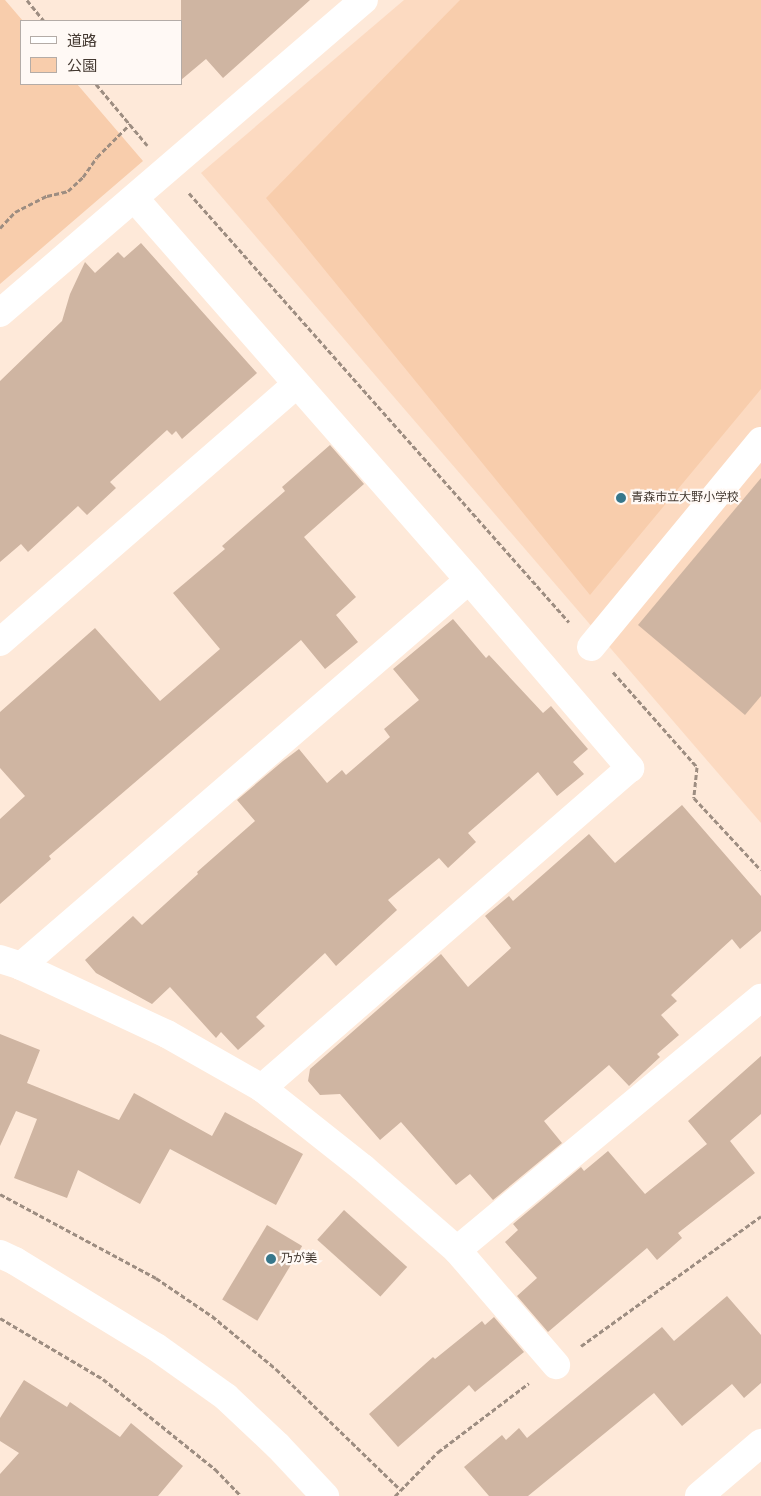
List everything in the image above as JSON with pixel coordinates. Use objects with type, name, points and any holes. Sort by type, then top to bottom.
[{"type":"street","points":[[0,313],[364,0]]},
{"type":"street","points":[[134,199],[469,580],[630,768],[262,1088]]},
{"type":"street","points":[[0,642],[297,384]]},
{"type":"street","points":[[591,647],[761,441]]},
{"type":"street","points":[[469,580],[10,962],[167,1034],[262,1088],[363,1168],[457,1250],[556,1364]]},
{"type":"street","points":[[457,1250],[761,998]]},
{"type":"street","points":[[0,1254],[156,1347],[226,1397],[278,1446],[325,1496]]},
{"type":"street","points":[[699,1496],[761,1443]]},
{"type":"path","points":[[27,0],[43,20]]},
{"type":"path","points":[[97,85],[168,169],[697,767],[694,798],[761,870]]},
{"type":"path","points":[[0,228],[15,212],[47,196],[68,191],[83,177],[97,158],[130,124]]},
{"type":"path","points":[[0,1194],[156,1278],[212,1316],[276,1369],[401,1490],[396,1496]]},
{"type":"path","points":[[0,1318],[103,1379],[215,1469],[241,1496]]},
{"type":"shaded area","name":"青森市立大野小学校","points":[[404,0],[761,0],[761,823],[201,173]]},
{"type":"green space","points":[[0,0],[5,0],[22,20],[20,20],[20,85],[78,85],[143,161],[0,284]]},
{"type":"green space","name":"青森市立大野小学校","points":[[460,0],[761,0],[761,389],[590,595],[266,198]]},
{"type":"building","points":[[181,0],[310,0],[223,78],[206,59],[182,79]]},
{"type":"building","points":[[141,243],[257,373],[182,439],[176,431],[172,435],[167,430],[110,482],[116,488],[87,515],[78,506],[28,552],[21,544],[0,562],[0,381],[62,321],[70,294],[85,262],[95,273],[118,252],[124,258]]},
{"type":"building","points":[[330,445],[364,484],[304,537],[356,597],[336,615],[358,642],[325,669],[301,640],[49,856],[51,859],[0,904],[0,819],[25,796],[0,768],[0,712],[95,628],[160,701],[220,649],[173,593],[225,549],[222,546],[285,491],[282,487]]},
{"type":"building","points":[[761,478],[761,696],[745,715],[638,625]]},
{"type":"building","points":[[453,619],[486,658],[489,655],[543,713],[551,706],[588,749],[573,762],[584,774],[557,796],[538,772],[468,833],[476,842],[448,868],[439,858],[388,900],[397,910],[336,966],[325,953],[256,1017],[265,1026],[238,1050],[221,1032],[216,1038],[170,987],[152,1004],[96,973],[85,960],[133,916],[142,925],[198,874],[197,872],[255,821],[237,800],[283,761],[299,749],[327,783],[342,770],[346,775],[390,737],[384,729],[419,700],[393,669]]},
{"type":"building","points":[[682,805],[761,896],[761,931],[740,949],[732,939],[671,995],[677,1001],[661,1015],[679,1035],[657,1054],[660,1057],[629,1086],[609,1065],[544,1121],[562,1143],[493,1200],[470,1174],[456,1185],[401,1122],[380,1140],[340,1094],[320,1095],[308,1081],[310,1069],[441,954],[468,987],[511,948],[485,916],[509,896],[513,901],[589,834],[615,863]]},
{"type":"building","points":[[0,1034],[40,1050],[27,1083],[119,1120],[134,1093],[212,1136],[225,1112],[303,1154],[276,1205],[170,1149],[140,1204],[78,1170],[67,1198],[14,1178],[37,1119],[16,1111],[0,1146]]},
{"type":"building","points":[[761,1056],[761,1114],[730,1141],[755,1173],[678,1233],[682,1238],[657,1260],[647,1248],[548,1332],[517,1296],[537,1278],[505,1242],[518,1230],[513,1224],[581,1167],[584,1171],[608,1151],[645,1194],[707,1144],[688,1121]]},
{"type":"building","points":[[344,1210],[407,1267],[380,1297],[317,1240]]},
{"type":"building","points":[[267,1225],[302,1246],[257,1321],[222,1300]]},
{"type":"building","points":[[727,1296],[761,1335],[761,1383],[744,1398],[732,1384],[682,1426],[654,1393],[528,1496],[489,1496],[464,1467],[502,1435],[506,1440],[519,1428],[527,1438],[662,1327],[674,1341]]},
{"type":"building","points":[[494,1317],[524,1352],[475,1392],[469,1385],[398,1447],[369,1414],[433,1357],[435,1359],[482,1321],[485,1325]]},
{"type":"building","points":[[24,1380],[67,1407],[70,1402],[120,1437],[131,1423],[183,1466],[158,1496],[0,1496],[0,1474],[19,1453],[0,1441],[0,1418]]},
{"type":"place","name":"青森市立大野小学校","points":[[621,498]]},
{"type":"place","name":"乃が美","points":[[271,1259]]}]
